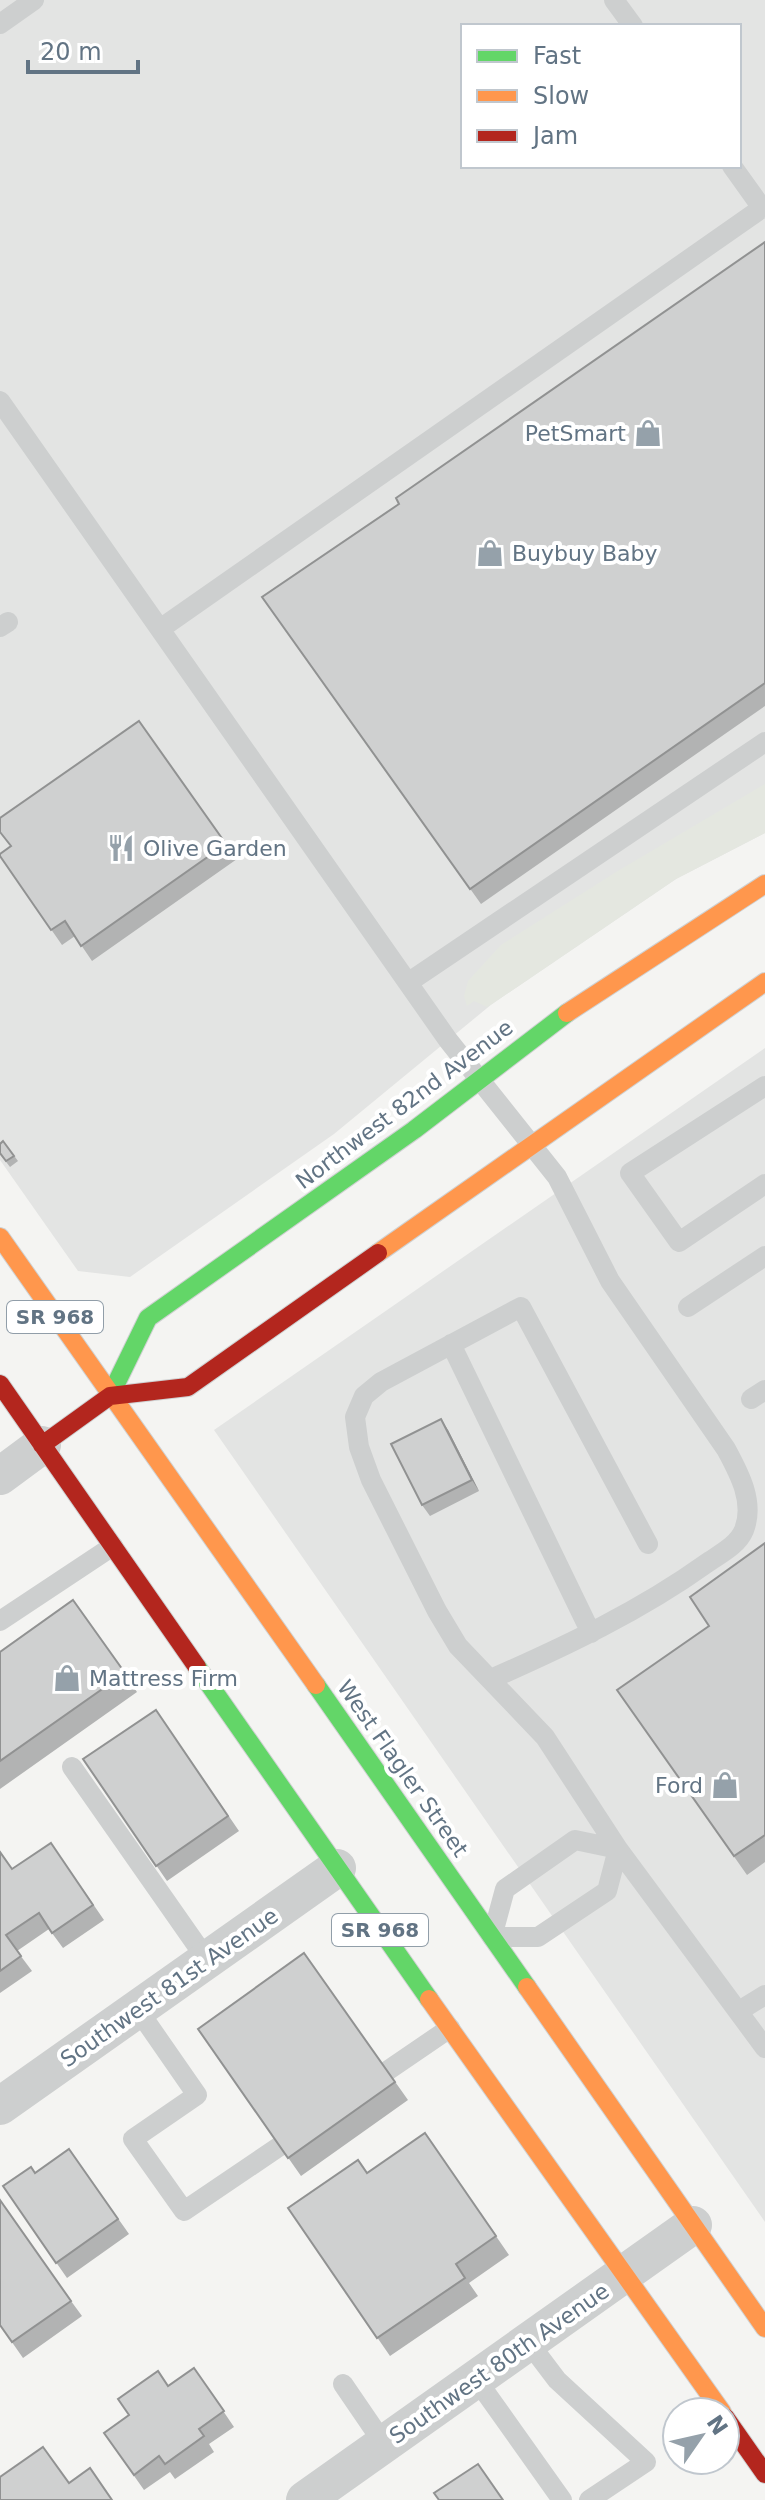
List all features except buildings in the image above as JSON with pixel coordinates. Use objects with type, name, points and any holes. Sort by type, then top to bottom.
[{"type":"main road","name":"Northwest 82nd Avenue","points":[[42,1445],[110,1396],[148,1318],[414,1130],[557,1020],[765,884]]},
{"type":"main road","name":"Northwest 82nd Avenue","points":[[110,1396],[188,1387],[765,982]]},
{"type":"main road","name":"West Flagler Street","points":[[0,1237],[765,2328]]},
{"type":"main road","name":"SR 968","points":[[0,1384],[711,2396]]},
{"type":"main road","name":"SR 968","points":[[741,2440],[765,2474]]},
{"type":"street","points":[[0,1476],[42,1445]]},
{"type":"street","name":"Southwest 81st Avenue","points":[[0,2106],[337,1868]]},
{"type":"street","name":"Southwest 80th Avenue","points":[[305,2500],[693,2225]]},
{"type":"lane","points":[[0,24],[34,0]]},
{"type":"lane","points":[[614,0],[632,24]]},
{"type":"lane","points":[[160,629],[763,207],[734,168]]},
{"type":"lane","points":[[0,401],[478,1080],[557,1177],[610,1281],[726,1449],[738,1472],[746,1497],[747,1514],[743,1532],[733,1545],[670,1589],[591,1633],[491,1679]]},
{"type":"lane","points":[[409,982],[765,742]]},
{"type":"lane","points":[[765,1086],[630,1173],[679,1242],[765,1184]]},
{"type":"lane","points":[[688,1307],[765,1256]]},
{"type":"lane","points":[[648,1544],[521,1307],[381,1382],[364,1396],[355,1417],[359,1447],[371,1480],[458,1646],[545,1737],[618,1849],[765,2048]]},
{"type":"lane","points":[[451,1344],[591,1633]]},
{"type":"lane","points":[[0,1621],[113,1546]]},
{"type":"lane","points":[[72,1767],[207,1960]]},
{"type":"lane","points":[[575,1840],[618,1849],[607,1891],[538,1937],[492,1937],[505,1889],[575,1840]]},
{"type":"lane","points":[[739,2011],[765,1995]]},
{"type":"lane","points":[[138,2010],[197,2095],[133,2139],[184,2211],[280,2146]]},
{"type":"lane","points":[[387,2071],[450,2028]]},
{"type":"lane","points":[[529,2343],[557,2380],[646,2462],[589,2500]]},
{"type":"lane","points":[[476,2379],[562,2500]]},
{"type":"lane","points":[[343,2384],[384,2444]]},
{"type":"shaded area","points":[[0,0],[765,0],[765,833],[676,879],[492,1004],[334,1134],[130,1277],[78,1271],[0,1160]]},
{"type":"shaded area","points":[[765,784],[765,833],[676,879],[487,1007],[474,1001],[467,1006],[464,996],[468,981],[501,945],[616,872]]},
{"type":"shaded area","points":[[765,1048],[765,2222],[214,1430]]},
{"type":"traffic: fast","points":[[110,1396],[148,1318],[414,1130],[567,1013]]},
{"type":"traffic: fast","points":[[197,1667],[429,1999]]},
{"type":"traffic: fast","points":[[316,1685],[527,1987]]},
{"type":"traffic: slow","points":[[567,1013],[765,884]]},
{"type":"traffic: slow","points":[[378,1253],[765,982]]},
{"type":"traffic: slow","points":[[0,1237],[316,1685]]},
{"type":"traffic: slow","points":[[527,1987],[765,2328]]},
{"type":"traffic: slow","points":[[429,1999],[711,2396]]},
{"type":"traffic: jam","points":[[42,1445],[110,1396],[188,1387],[378,1253]]},
{"type":"traffic: jam","points":[[0,1384],[197,1667]]},
{"type":"traffic: jam","points":[[741,2440],[765,2474]]},
{"type":"place","name":"PetSmart","points":[[648,433]]},
{"type":"place","name":"Buybuy Baby","points":[[490,553]]},
{"type":"place","name":"Olive Garden","points":[[121,848]]},
{"type":"place","name":"Mattress Firm","points":[[67,1678]]},
{"type":"place","name":"Ford","points":[[725,1785]]}]
